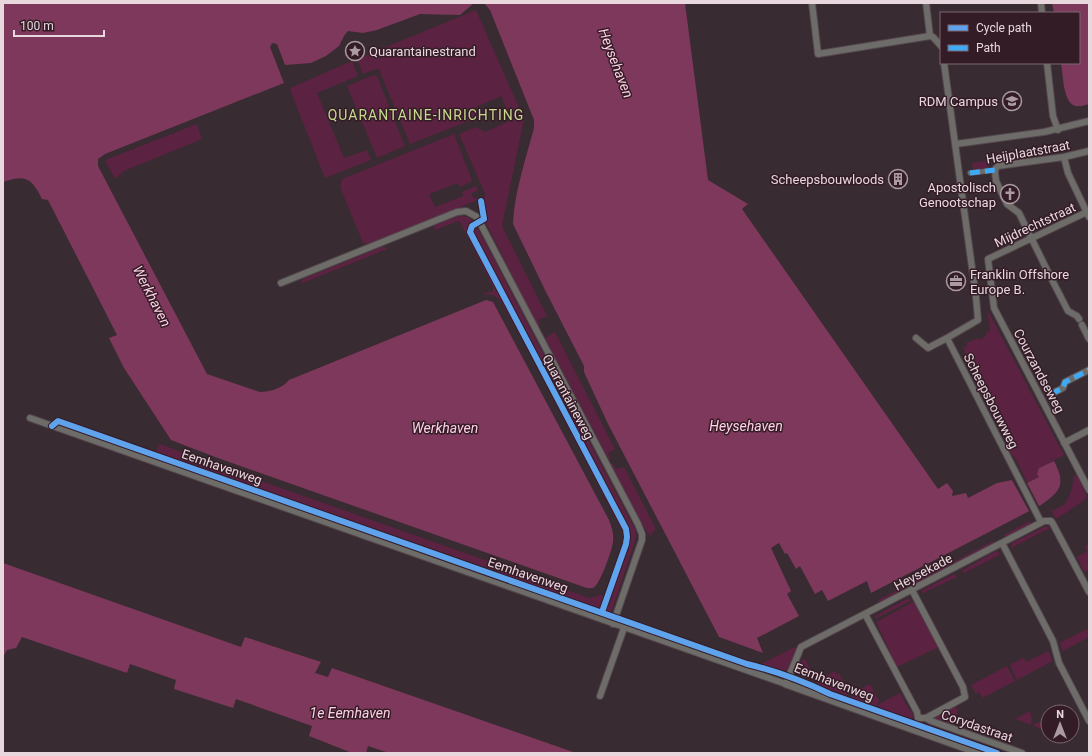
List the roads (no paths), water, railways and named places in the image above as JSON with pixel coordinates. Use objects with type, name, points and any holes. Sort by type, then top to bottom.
[{"type":"street","points":[[812,3],[818,54],[930,36],[933,37],[940,45]]},
{"type":"street","points":[[926,3],[930,36]]},
{"type":"street","points":[[916,338],[928,348],[978,320],[956,144],[944,64]]},
{"type":"street","points":[[1047,64],[1053,116],[1058,130]]},
{"type":"street","points":[[956,144],[1058,130],[1089,121]]},
{"type":"street","name":"Heijplaatstraat","points":[[970,173],[995,170],[998,166],[1064,158],[1089,151]]},
{"type":"street","points":[[1064,158],[1071,179],[1088,214]]},
{"type":"street","points":[[995,170],[996,182],[1007,204],[1019,213],[1048,274],[1068,311],[1077,316],[1089,339]]},
{"type":"street","name":"Quarantaineweg","points":[[281,283],[457,212],[466,211],[477,217],[609,467],[642,534],[642,540],[613,624]]},
{"type":"street","name":"Mijdrechtstraat","points":[[990,258],[1031,238],[1088,214]]},
{"type":"street","name":"Courzandseweg","points":[[990,258],[988,259],[994,308],[1089,490]]},
{"type":"street","name":"Scheepsbouwweg","points":[[947,338],[1041,522]]},
{"type":"street","points":[[1051,394],[1063,388],[1065,382],[1089,370]]},
{"type":"street","name":"Eemhavenweg","points":[[30,418],[980,753]]},
{"type":"street","points":[[1064,443],[1089,430]]},
{"type":"street","points":[[1041,522],[1048,520],[1053,524],[1089,592]]},
{"type":"street","name":"Heysekade","points":[[786,684],[801,647],[1041,522]]},
{"type":"street","points":[[1002,543],[1053,641],[1059,663],[1089,721]]},
{"type":"street","points":[[912,590],[964,687],[965,697],[926,718],[918,718]]},
{"type":"street","points":[[865,614],[917,712],[918,718],[914,730]]},
{"type":"street","points":[[600,696],[624,628]]},
{"type":"street","name":"Corydastraat","points":[[926,718],[1022,753]]},
{"type":"water","name":"Werkhaven","points":[[3,3],[474,3],[460,15],[420,14],[377,30],[363,33],[348,31],[339,46],[326,56],[311,63],[285,65],[277,44],[272,43],[270,47],[284,83],[105,154],[98,159],[98,166],[207,374],[260,392],[272,390],[280,387],[289,380],[486,300],[493,302],[609,520],[613,542],[605,567],[596,585],[593,588],[581,586],[215,457],[171,440],[124,368],[109,338],[117,335],[48,200],[42,199],[35,186],[31,182],[22,178],[3,182]]},
{"type":"water","name":"Heysehaven","points":[[484,3],[685,3],[708,180],[748,204],[742,209],[938,489],[947,483],[953,491],[952,496],[966,493],[968,498],[997,483],[1012,480],[1017,488],[1039,477],[1037,474],[1039,468],[1054,461],[1060,476],[1060,486],[1057,491],[1041,505],[871,593],[867,581],[828,601],[822,590],[815,594],[800,566],[796,569],[787,553],[785,554],[779,543],[771,548],[791,591],[787,594],[799,616],[757,638],[763,653],[719,637],[608,424],[584,372],[584,366],[513,224],[518,188],[534,128],[534,120],[490,10]]},
{"type":"water","points":[[1052,3],[1089,3],[1089,104],[1076,106],[1068,100],[1064,88],[1061,64],[1080,64],[1080,12],[1054,12]]},
{"type":"water","name":"1e Eemhaven","points":[[3,563],[241,647],[245,637],[321,662],[315,673],[328,677],[332,668],[576,753],[389,753],[368,746],[366,753],[352,753],[309,736],[312,726],[236,699],[233,708],[174,689],[176,680],[130,664],[127,673],[22,637],[16,648],[7,650],[3,657]]},
{"type":"place","name":"Quarantainestrand","points":[[355,51]]},
{"type":"place","name":"RDM Campus","points":[[1012,101]]},
{"type":"place","name":"Scheepsbouwloods","points":[[898,179]]},
{"type":"place","name":"Apostolisch Genootschap","points":[[1010,194]]},
{"type":"place","name":"Franklin Offshore Europe B.","points":[[956,281]]},
{"type":"district","name":"QUARANTAINE-INRICHTING","points":[[426,115]]}]
